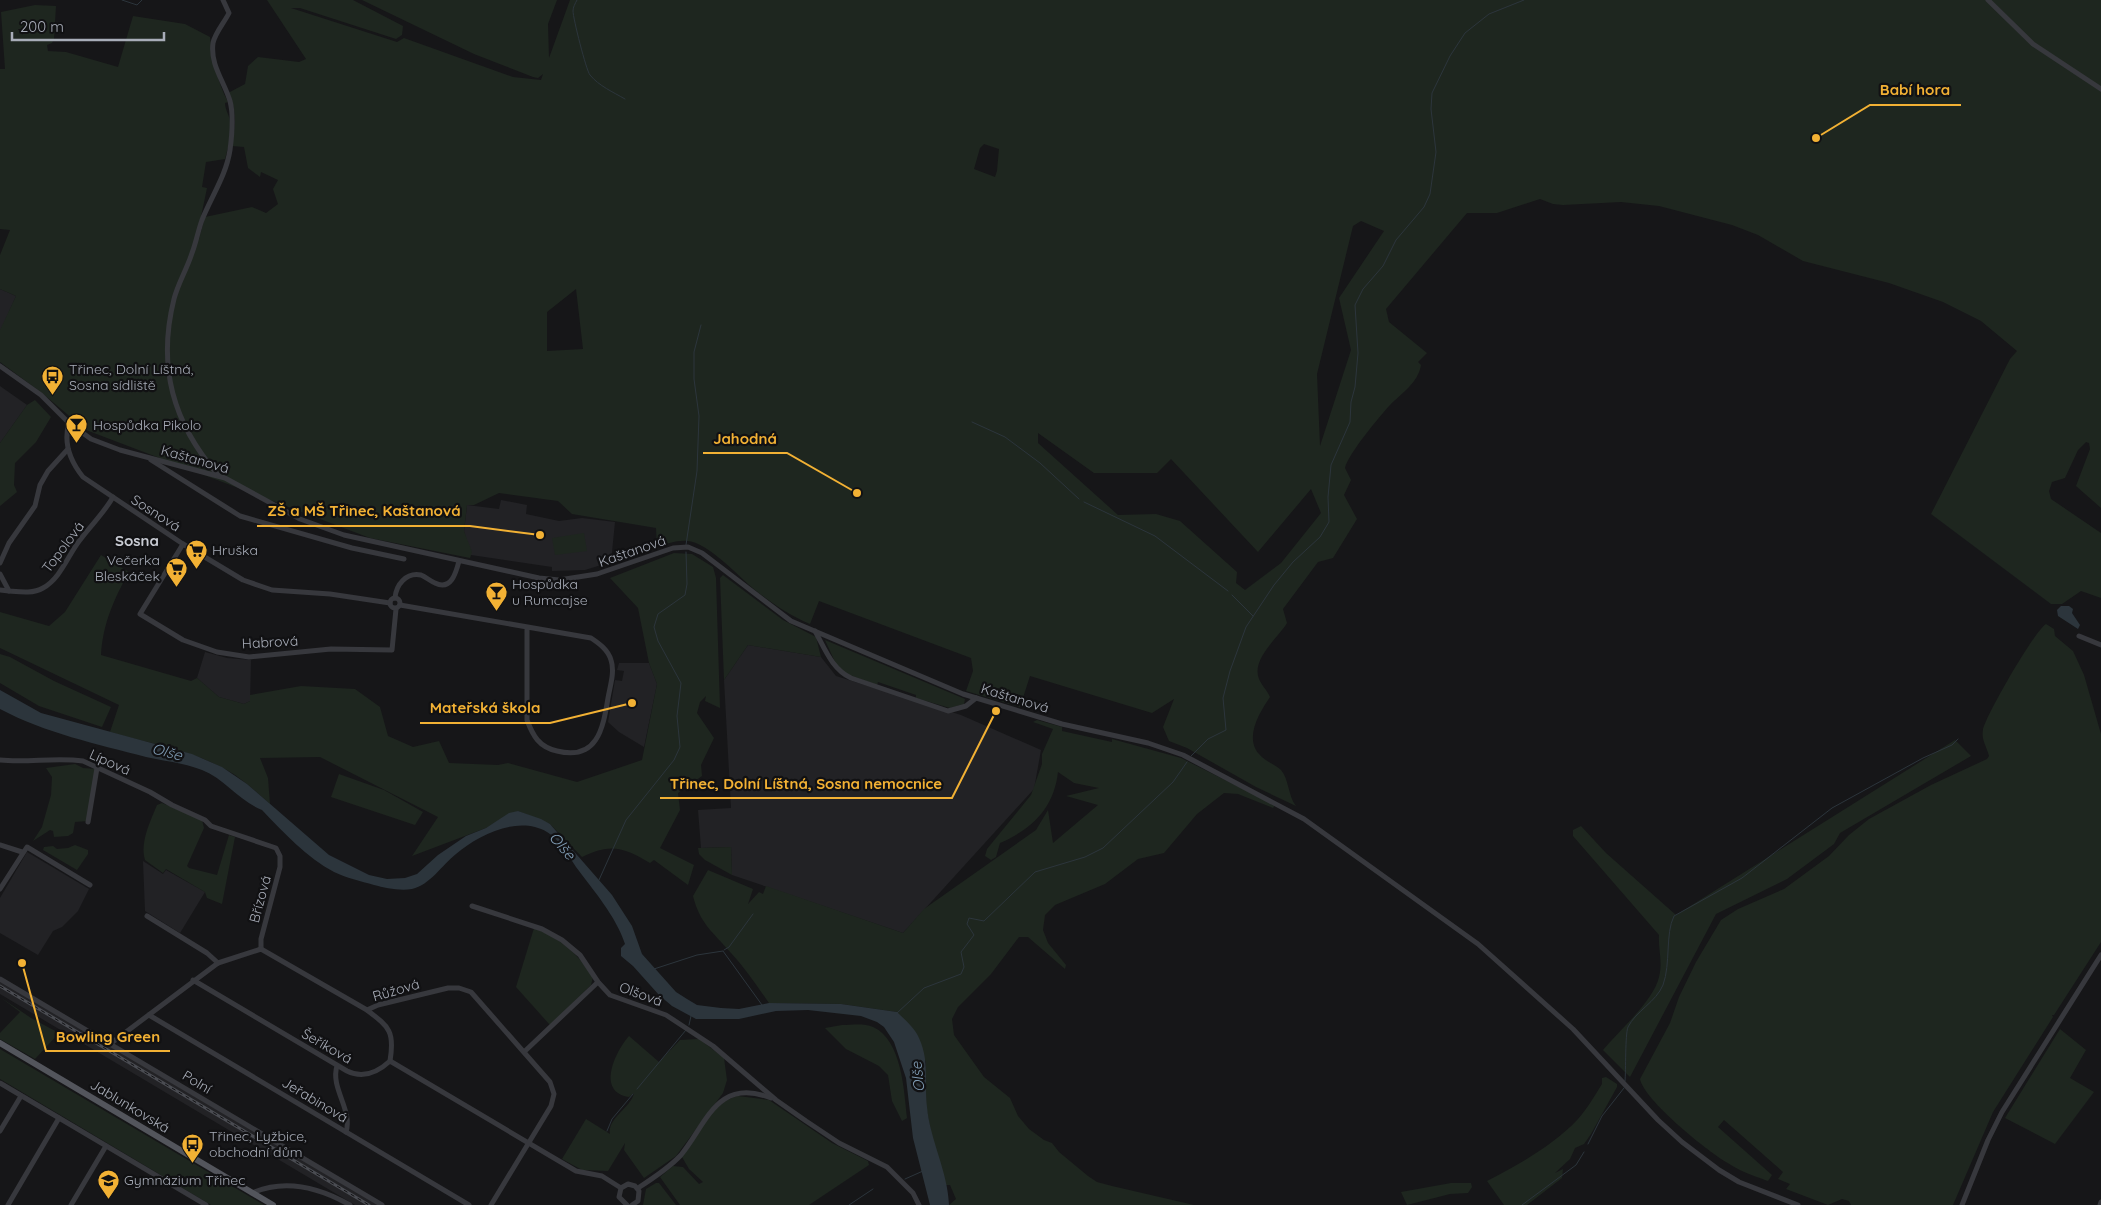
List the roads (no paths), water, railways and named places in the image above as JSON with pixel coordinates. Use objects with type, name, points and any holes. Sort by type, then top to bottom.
[{"type":"main road","name":"Jablunkovská","points":[[0,1043],[273,1205]]},
{"type":"street","points":[[219,476],[193,441],[175,405],[169,378],[169,348],[170,318],[177,290],[193,253],[202,220],[216,193],[230,153],[232,130],[230,101],[219,78],[212,53],[213,41],[229,13],[223,0]]},
{"type":"street","points":[[1988,0],[2033,44],[2101,89]]},
{"type":"street","name":"Kaštanová","points":[[0,366],[41,395],[69,423],[91,438],[120,450],[219,476],[300,519],[344,535],[459,561],[559,580],[597,574],[666,550],[688,547],[702,553],[792,621],[942,686],[976,698],[1086,730],[1148,743],[1184,755],[1304,819],[1478,944],[1573,1029],[1658,1120],[1682,1142],[1719,1170],[1739,1182],[1798,1205]]},
{"type":"street","name":"Sosnová","points":[[69,423],[68,450],[76,468],[83,477],[183,544],[243,580],[272,590],[330,594],[390,602]]},
{"type":"street","points":[[0,563],[9,543],[35,506],[40,485],[48,471],[68,450]]},
{"type":"street","points":[[146,457],[240,516],[352,548],[404,559]]},
{"type":"street","name":"Topolová","points":[[0,590],[35,591],[43,588],[53,580],[79,541],[100,518],[113,498]]},
{"type":"street","name":"Habrová","points":[[183,544],[140,614],[183,640],[217,652],[249,657],[331,649],[392,650],[398,607]]},
{"type":"street","points":[[398,607],[395,598],[400,582],[411,576],[422,576],[440,585],[450,582],[455,576],[459,561]]},
{"type":"street","points":[[0,574],[9,591]]},
{"type":"street","points":[[395,598],[391,599],[390,602],[398,607],[591,638],[604,646],[611,659],[612,674],[604,725],[596,740],[588,748],[575,753],[548,749],[538,743],[532,734],[527,720],[527,628]]},
{"type":"street","points":[[815,631],[833,665],[841,674],[948,711],[966,706],[976,698]]},
{"type":"street","points":[[2079,636],[2101,645]]},
{"type":"street","name":"Lípová","points":[[0,760],[25,762],[72,760],[97,768],[150,792],[172,805],[205,820],[211,826],[276,848],[280,856]]},
{"type":"street","points":[[88,822],[97,768]]},
{"type":"street","points":[[0,845],[22,852]]},
{"type":"street","points":[[0,889],[22,852],[27,847],[90,885]]},
{"type":"street","name":"Břízová","points":[[261,949],[261,939],[280,867],[280,856]]},
{"type":"street","name":"Olšová","points":[[472,906],[542,928],[562,940],[587,963],[598,982],[610,995],[666,1015],[713,1046],[776,1100],[839,1143],[887,1168],[913,1193],[919,1205]]},
{"type":"street","points":[[146,916],[207,952],[218,963]]},
{"type":"street","points":[[110,1044],[218,963],[261,949]]},
{"type":"street","name":"Růžová","points":[[261,949],[367,1010],[378,1005],[448,988],[459,988],[471,992],[479,1000],[550,1082],[554,1094],[551,1106],[491,1205]]},
{"type":"street","points":[[1962,1205],[1988,1140],[2002,1112],[2100,959]]},
{"type":"street","name":"Polní","points":[[0,979],[382,1205]]},
{"type":"street","name":"Šeříková","points":[[193,980],[337,1066],[360,1076],[378,1071],[390,1061]]},
{"type":"street","points":[[524,1052],[598,982]]},
{"type":"street","points":[[367,1010],[387,1025],[391,1037],[390,1061],[576,1171],[602,1176],[621,1188]]},
{"type":"street","name":"Jeřabinová","points":[[149,1015],[469,1205]]},
{"type":"street","points":[[337,1066],[335,1076],[349,1122],[346,1132]]},
{"type":"street","points":[[0,1083],[206,1205]]},
{"type":"street","name":"Olšová","points":[[638,1188],[680,1156],[708,1114],[724,1098],[743,1093],[765,1095],[776,1100]]},
{"type":"street","points":[[0,1132],[22,1096]]},
{"type":"street","points":[[8,1205],[59,1118]]},
{"type":"street","points":[[72,1205],[106,1146]]},
{"type":"street","points":[[625,1205],[619,1197],[621,1188],[628,1184],[638,1188],[639,1198],[632,1205]]},
{"type":"street","points":[[252,1193],[264,1189],[292,1186],[319,1189],[350,1205]]},
{"type":"water","points":[[2061,606],[2069,606],[2073,609],[2072,613],[2080,625],[2078,629],[2058,616],[2057,610]]},
{"type":"water","name":"Olše","points":[[0,690],[41,713],[192,754],[222,767],[247,784],[329,855],[369,875],[387,879],[405,878],[417,874],[438,855],[466,836],[486,828],[509,813],[518,811],[541,819],[550,824],[612,895],[632,926],[642,954],[676,992],[697,1005],[739,1009],[769,1003],[841,1004],[897,1012],[915,1031],[922,1047],[926,1064],[926,1098],[929,1119],[946,1180],[949,1205],[930,1205],[913,1138],[906,1078],[894,1042],[884,1027],[861,1016],[808,1010],[776,1011],[739,1019],[696,1019],[672,1006],[621,956],[621,948],[625,944],[616,923],[563,848],[547,832],[536,827],[511,826],[475,840],[418,887],[403,890],[374,885],[343,876],[314,860],[262,810],[246,801],[210,774],[188,766],[90,742],[35,725],[0,709]]},
{"type":"waterway","points":[[122,0],[137,5],[142,0]]},
{"type":"waterway","points":[[577,0],[573,11],[588,71],[602,86],[625,99]]},
{"type":"waterway","points":[[1191,756],[1208,739],[1226,730],[1223,698],[1230,671],[1246,627],[1274,585],[1293,562],[1320,537],[1329,522],[1328,497],[1331,465],[1350,422],[1351,402],[1355,387],[1358,353],[1355,305],[1363,289],[1383,266],[1396,240],[1424,207],[1430,194],[1436,152],[1431,109],[1432,93],[1450,56],[1465,33],[1489,14],[1524,0]]},
{"type":"waterway","points":[[686,545],[697,471],[699,416],[694,379],[694,352],[701,325]]},
{"type":"waterway","points":[[972,422],[1005,437],[1040,463],[1079,499]]},
{"type":"waterway","points":[[1084,502],[1155,536],[1228,591]]},
{"type":"waterway","points":[[599,880],[626,820],[674,760],[680,747],[677,716],[681,683],[658,641],[654,627],[658,614],[685,595],[687,584],[686,552]]},
{"type":"waterway","points":[[1232,595],[1253,616]]},
{"type":"waterway","points":[[1625,1081],[1628,1027],[1656,996],[1663,985],[1667,967],[1671,923],[1674,916],[1742,878],[1832,808],[1923,758],[1952,745],[1958,739]]},
{"type":"waterway","points":[[897,1013],[924,988],[961,974],[964,967],[961,952],[974,935],[967,924],[969,918],[984,921],[1035,872],[1085,857],[1103,848],[1173,782],[1187,762]]},
{"type":"waterway","points":[[724,950],[729,947],[753,914]]},
{"type":"waterway","points":[[654,969],[697,955],[723,951],[762,1005]]},
{"type":"waterway","points":[[689,1025],[691,1016]]},
{"type":"waterway","points":[[637,1089],[686,1030]]},
{"type":"waterway","points":[[1588,1144],[1602,1116],[1624,1088]]},
{"type":"waterway","points":[[607,1131],[612,1119],[633,1094]]},
{"type":"waterway","points":[[1522,1205],[1576,1165],[1584,1152]]},
{"type":"waterway","points":[[905,1179],[923,1171]]},
{"type":"waterway","points":[[849,1205],[873,1189]]},
{"type":"railway","points":[[0,986],[369,1205]]},
{"type":"place","name":"Babí hora","points":[[1816,138]]},
{"type":"place","name":"Třinec, Dolní Líštná, Sosna sídliště","points":[[53,396]]},
{"type":"place","name":"Hospůdka Pikolo","points":[[77,444]]},
{"type":"place","name":"Jahodná","points":[[857,493]]},
{"type":"place","name":"ZŠ a MŠ Třinec, Kaštanová","points":[[540,535]]},
{"type":"place","name":"Hruška","points":[[196,569]]},
{"type":"place","name":"Večerka Bleskáček","points":[[176,587]]},
{"type":"place","name":"Hospůdka u Rumcajse","points":[[496,611]]},
{"type":"place","name":"Mateřská škola","points":[[632,703]]},
{"type":"place","name":"Třinec, Dolní Líštná, Sosna nemocnice","points":[[996,711]]},
{"type":"place","name":"Bowling Green","points":[[22,963]]},
{"type":"place","name":"Třinec, Lyžbice, obchodní dům","points":[[193,1163]]},
{"type":"place","name":"Gymnázium Třinec","points":[[108,1199]]},
{"type":"district","name":"Sosna","points":[[137,541]]}]
